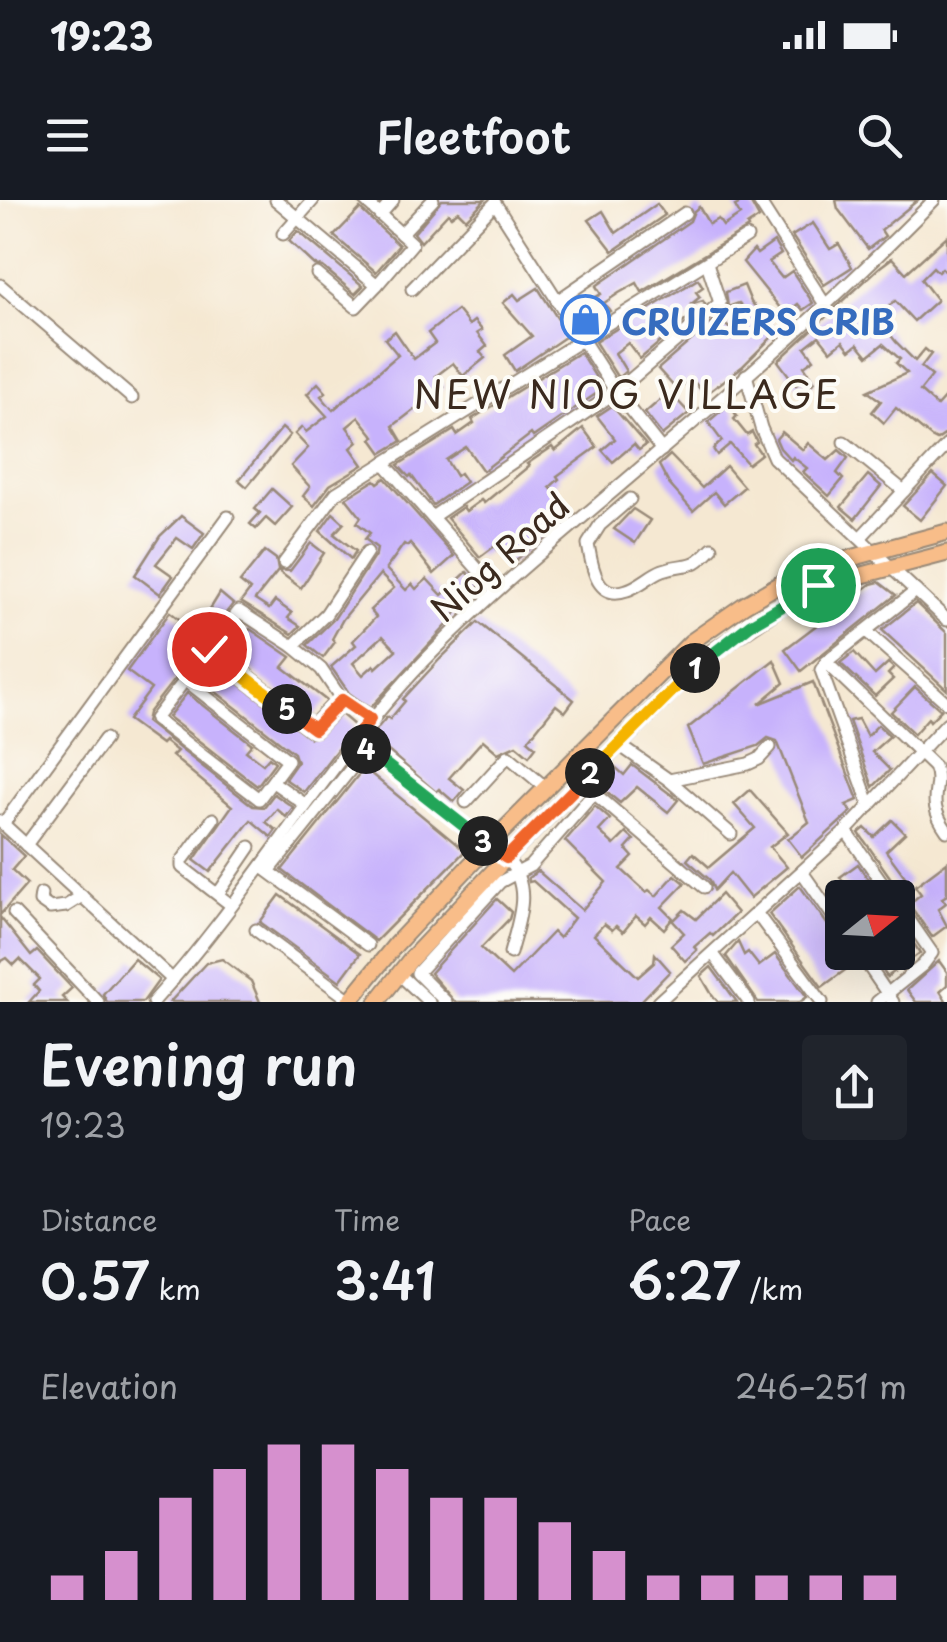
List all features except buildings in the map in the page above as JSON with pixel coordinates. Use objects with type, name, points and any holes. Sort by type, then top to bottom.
[{"type":"main road","points":[[350,1001],[396,944],[672,658],[726,617],[800,572],[947,532]]},
{"type":"main road","points":[[378,1002],[506,858],[705,658],[776,608],[818,585],[947,552]]},
{"type":"main road","points":[[489,845],[506,858]]},
{"type":"street","points":[[276,200],[376,285]]},
{"type":"street","points":[[283,234],[313,200]]},
{"type":"street","points":[[318,274],[356,307],[412,244],[364,200]]},
{"type":"street","points":[[380,214],[393,200]]},
{"type":"street","points":[[401,234],[433,200]]},
{"type":"street","points":[[758,200],[824,303]]},
{"type":"street","name":"Niog Road","points":[[154,1002],[265,868],[370,719],[496,590],[662,450],[934,200]]},
{"type":"street","points":[[412,288],[495,202],[616,392],[662,450]]},
{"type":"street","points":[[558,301],[685,213]]},
{"type":"street","points":[[284,563],[336,494],[747,236]]},
{"type":"street","points":[[432,517],[616,392],[720,303],[708,263]]},
{"type":"street","points":[[0,285],[132,398]]},
{"type":"street","points":[[746,375],[774,458],[947,620]]},
{"type":"street","points":[[844,442],[904,491]]},
{"type":"street","points":[[860,538],[947,445]]},
{"type":"street","points":[[384,463],[496,590]]},
{"type":"street","points":[[630,500],[600,526],[588,544],[594,579],[609,591],[625,591],[663,570],[697,564],[712,548]]},
{"type":"street","points":[[173,980],[1,823],[228,518]]},
{"type":"street","points":[[293,646],[326,614],[368,552]]},
{"type":"street","points":[[870,806],[821,670],[916,591]]},
{"type":"street","points":[[186,680],[288,760],[259,799],[154,719],[239,612],[293,646],[321,669],[342,700],[370,719]]},
{"type":"street","points":[[866,631],[947,703]]},
{"type":"street","points":[[209,649],[314,729],[342,700]]},
{"type":"street","points":[[826,662],[938,774],[933,804],[947,831]]},
{"type":"street","points":[[658,1002],[846,831],[947,723]]},
{"type":"street","points":[[26,845],[105,739]]},
{"type":"street","points":[[354,740],[489,845]]},
{"type":"street","points":[[618,744],[669,780],[731,834]]},
{"type":"street","points":[[669,780],[748,764],[759,760],[770,748]]},
{"type":"street","points":[[366,750],[265,868],[368,944]]},
{"type":"street","points":[[466,802],[508,756],[545,787]]},
{"type":"street","points":[[273,782],[306,805]]},
{"type":"street","points":[[446,1002],[417,973],[500,882],[530,866],[594,793],[704,888]]},
{"type":"street","points":[[213,820],[181,864],[232,905]]},
{"type":"street","points":[[846,831],[880,880]]},
{"type":"street","points":[[218,894],[250,847]]},
{"type":"street","points":[[506,858],[520,873],[523,906],[510,953]]},
{"type":"street","points":[[802,872],[825,905]]},
{"type":"street","points":[[41,894],[40,900],[50,908],[66,906],[82,896]]},
{"type":"street","points":[[14,913],[98,1002]]},
{"type":"street","points":[[757,914],[822,1002]]},
{"type":"street","points":[[869,970],[886,999],[932,953],[915,928]]},
{"type":"street","points":[[256,930],[350,1001]]},
{"type":"street","points":[[713,954],[749,1002]]},
{"type":"street","points":[[399,974],[430,1002]]},
{"type":"street","points":[[674,988],[684,1002]]},
{"type":"place","name":"CRUIZERS CRIB","points":[[586,320]]},
{"type":"district","name":"NEW NIOG VILLAGE","points":[[627,393]]},
{"type":"route","points":[[209,649],[314,729],[342,700],[370,719],[354,740],[506,858],[705,658],[750,625],[818,585]]}]
